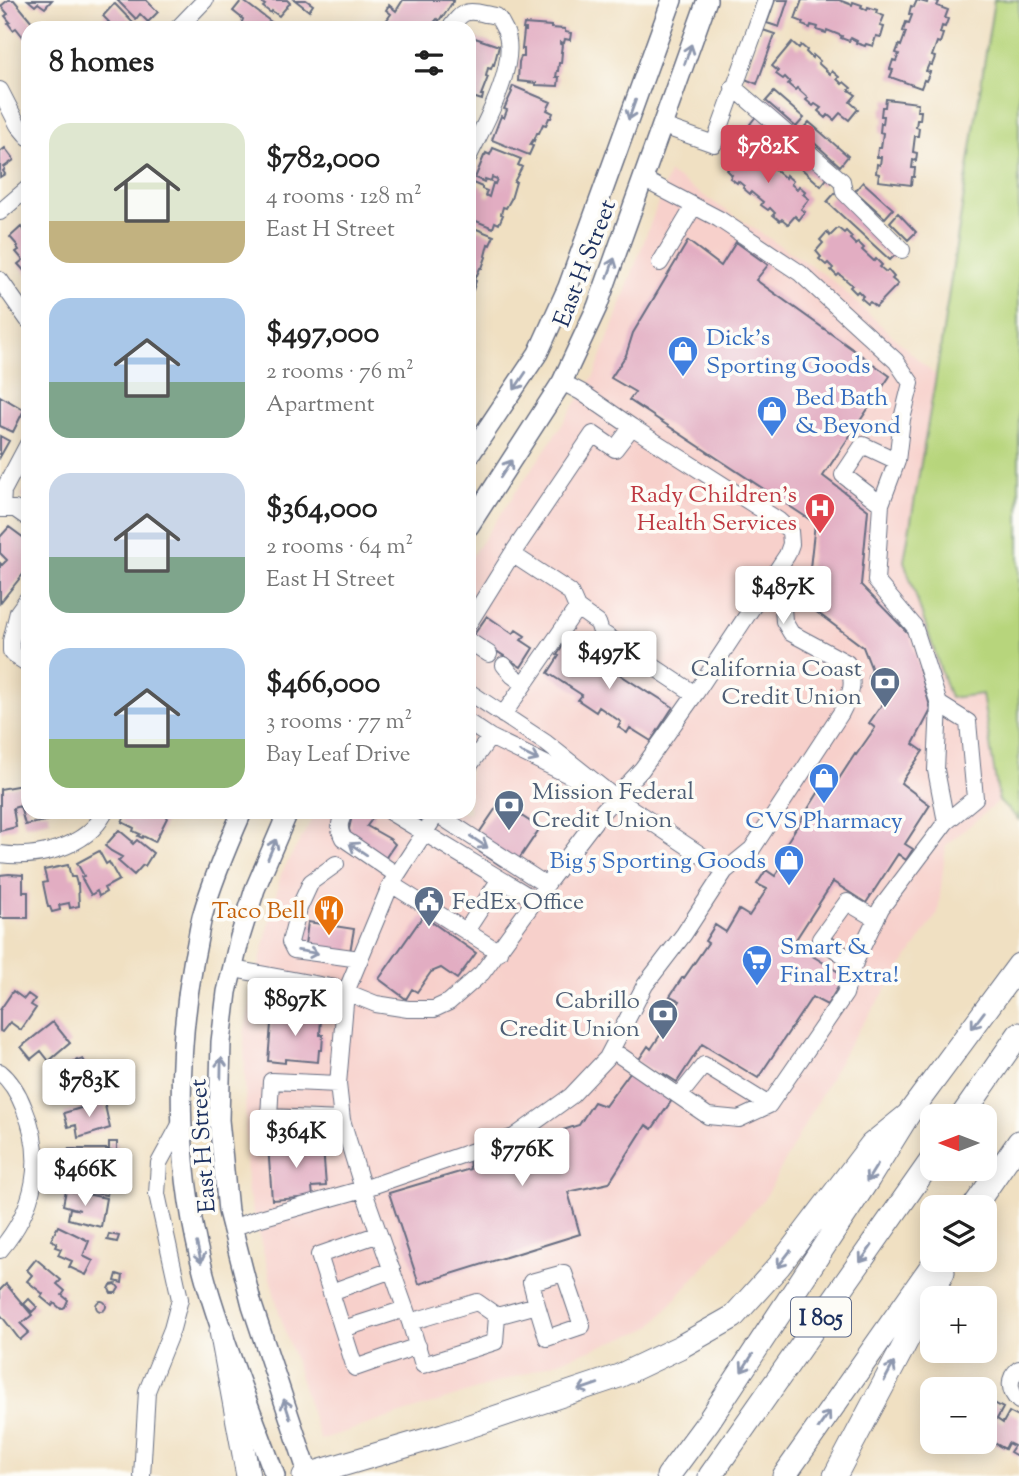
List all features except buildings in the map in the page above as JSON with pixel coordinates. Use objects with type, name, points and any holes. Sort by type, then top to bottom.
[{"type":"highway","points":[[668,1476],[716,1411],[908,1115],[1019,965]]},
{"type":"highway","points":[[970,1104],[1019,1034]]},
{"type":"highway","points":[[307,1475],[443,1435],[619,1376],[680,1348],[733,1317],[779,1266],[871,1145],[908,1115]]},
{"type":"highway","points":[[984,1195],[1019,1142]]},
{"type":"highway","name":"I 805","points":[[710,1476],[920,1177]]},
{"type":"highway","name":"I 805","points":[[784,1476],[928,1272]]},
{"type":"highway","points":[[835,1476],[944,1272]]},
{"type":"highway","points":[[221,1331],[248,1476]]},
{"type":"main road","name":"East H Street","points":[[476,446],[538,354],[568,286],[672,0]]},
{"type":"main road","name":"East H Street","points":[[476,515],[562,382],[597,307],[707,0]]},
{"type":"main road","name":"East H Street","points":[[239,819],[221,859],[202,918],[187,997],[181,1063],[183,1137],[192,1223],[207,1283],[221,1331],[275,1476]]},
{"type":"main road","name":"East H Street","points":[[285,819],[255,889],[227,992],[221,1042],[219,1119],[232,1228],[252,1305],[307,1475]]},
{"type":"street","points":[[185,21],[205,0]]},
{"type":"street","points":[[663,126],[713,144],[766,0]]},
{"type":"street","points":[[455,21],[460,15],[471,10],[495,16],[509,38],[508,60],[495,103],[476,142]]},
{"type":"street","points":[[733,87],[842,181],[844,192],[902,250]]},
{"type":"street","points":[[0,90],[21,129]]},
{"type":"street","points":[[643,179],[719,219],[800,273],[895,361],[911,383],[902,419],[897,461],[881,504],[876,581],[914,626],[939,704],[936,770],[946,822]]},
{"type":"street","points":[[0,212],[21,194]]},
{"type":"street","points":[[660,263],[694,206]]},
{"type":"street","points":[[0,280],[21,310]]},
{"type":"street","points":[[233,969],[336,988],[376,1004],[408,1009],[433,1009],[449,1002],[482,973],[614,797],[642,769],[787,555],[791,544],[790,531],[778,520],[562,382]]},
{"type":"street","points":[[476,611],[593,434],[615,449],[632,427]]},
{"type":"street","points":[[881,504],[843,475],[863,445],[897,461]]},
{"type":"street","points":[[21,457],[2,491],[1,508],[15,509],[21,513]]},
{"type":"street","points":[[512,554],[570,593],[577,608],[598,623],[601,632],[695,694]]},
{"type":"street","points":[[232,1228],[363,1189],[514,1137],[571,1096],[607,1058],[645,985],[684,934],[725,871],[752,849],[849,698],[853,684],[847,663],[792,633],[784,621],[782,596],[771,578]]},
{"type":"street","points":[[21,608],[11,641],[11,651],[21,660]]},
{"type":"street","points":[[503,715],[577,608]]},
{"type":"street","points":[[476,646],[489,654]]},
{"type":"street","points":[[504,665],[524,684]]},
{"type":"street","points":[[476,697],[546,743],[614,797],[725,871]]},
{"type":"street","points":[[612,1050],[708,1116],[739,1119],[769,1105],[845,995],[855,963],[881,908],[946,822],[975,798],[968,722],[939,704]]},
{"type":"street","points":[[476,728],[614,797]]},
{"type":"street","points":[[476,756],[490,737]]},
{"type":"street","points":[[0,854],[37,854],[63,846],[88,833],[102,819]]},
{"type":"street","points":[[342,819],[339,824],[343,838],[394,880],[499,951]]},
{"type":"street","points":[[401,819],[535,900]]},
{"type":"street","points":[[434,819],[394,880],[346,992],[338,1084],[342,1120],[423,1365],[495,1342],[496,1316]]},
{"type":"street","points":[[447,819],[546,885]]},
{"type":"street","points":[[336,864],[311,882],[299,908],[290,942],[295,950],[360,959]]},
{"type":"street","points":[[466,931],[500,879]]},
{"type":"street","points":[[855,963],[820,939],[847,902],[876,919]]},
{"type":"street","points":[[680,1095],[704,1065],[769,1105]]},
{"type":"street","points":[[0,1072],[15,1089],[25,1110],[33,1131],[36,1158],[35,1178],[26,1209],[20,1223],[0,1250]]},
{"type":"street","points":[[338,1084],[271,1080],[269,1117],[342,1120]]},
{"type":"street","points":[[142,1476],[147,1391],[172,1329],[180,1299],[157,1195],[159,1163],[183,1119]]},
{"type":"street","points":[[379,1234],[319,1255],[355,1368],[418,1346]]},
{"type":"street","points":[[331,1292],[392,1270]]},
{"type":"street","points":[[343,1329],[477,1302],[496,1316]]},
{"type":"street","points":[[496,1316],[537,1305]]},
{"type":"street","points":[[1019,1369],[1012,1375],[1010,1386],[1019,1401]]},
{"type":"shaded area","points":[[669,173],[831,279],[936,376],[904,561],[982,693],[999,801],[946,845],[938,913],[846,1049],[766,1196],[650,1328],[521,1375],[320,1440],[279,1312],[247,1189],[244,1034],[281,874],[312,819],[476,819],[476,550],[595,374]]},
{"type":"green space","points":[[994,0],[1019,0],[1019,820],[999,801],[982,694],[950,698],[904,561],[936,376]]},
{"type":"place","name":"Dick's Sporting Goods","points":[[683,378]]},
{"type":"place","name":"Bed Bath & Beyond","points":[[772,438]]},
{"type":"place","name":"Rady Children's Health Services","points":[[820,535]]},
{"type":"place","name":"California Coast Credit Union","points":[[885,709]]},
{"type":"place","name":"CVS Pharmacy","points":[[824,805]]},
{"type":"place","name":"Mission Federal Credit Union","points":[[509,832]]},
{"type":"place","name":"Big 5 Sporting Goods","points":[[789,887]]},
{"type":"place","name":"FedEx Office","points":[[429,928]]},
{"type":"place","name":"Taco Bell","points":[[329,937]]},
{"type":"place","name":"Smart & Final Extra!","points":[[757,987]]},
{"type":"place","name":"Cabrillo Credit Union","points":[[663,1041]]}]
